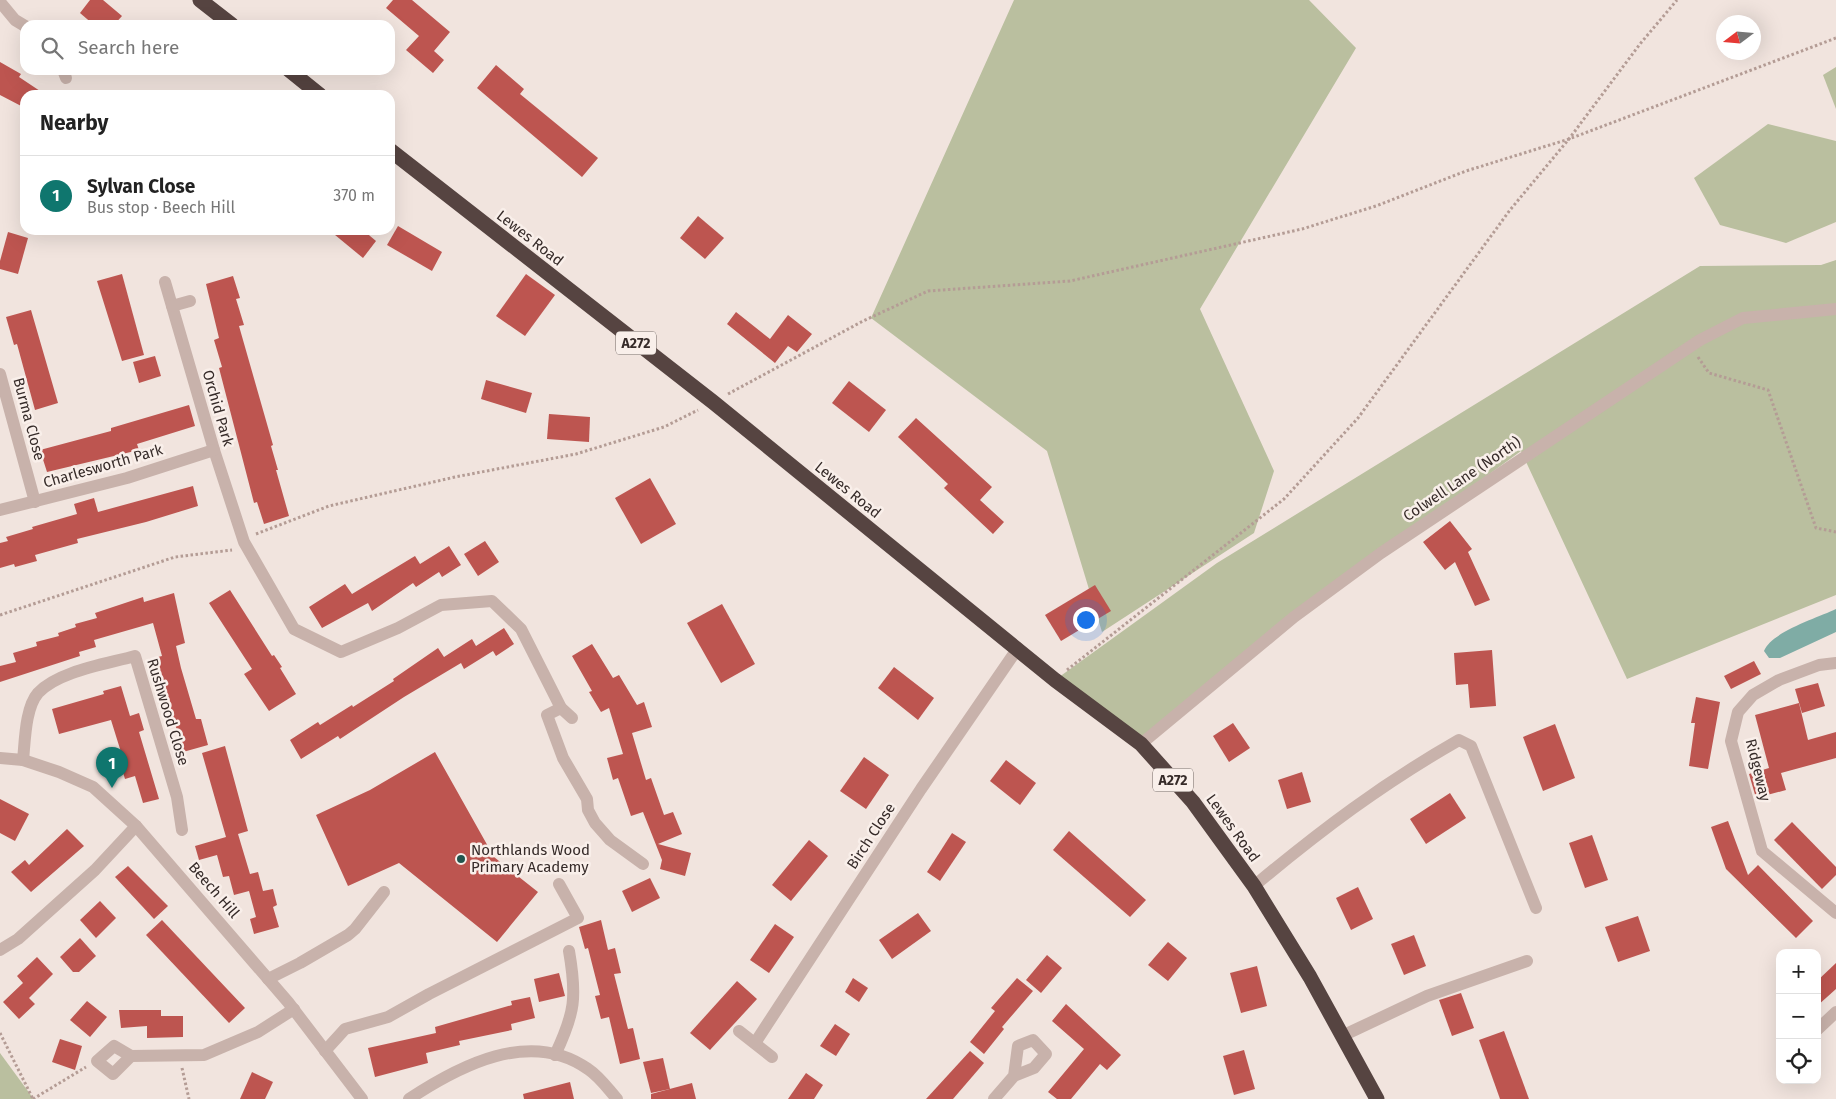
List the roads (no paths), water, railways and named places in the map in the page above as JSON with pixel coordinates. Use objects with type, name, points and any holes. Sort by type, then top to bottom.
[{"type":"highway","points":[[200,0],[226,20]]},
{"type":"highway","points":[[295,75],[314,90]]},
{"type":"highway","name":"Lewes Road","points":[[395,154],[713,402],[1055,680],[1140,744],[1193,802],[1254,886],[1310,977],[1378,1099]]},
{"type":"street","points":[[0,2],[15,20],[20,23]]},
{"type":"street","name":"Orchid Park","points":[[165,282],[214,450],[244,542],[294,629],[341,652],[398,628],[441,605],[492,601],[521,629],[561,708]]},
{"type":"street","points":[[172,306],[190,301]]},
{"type":"street","name":"Colwell Lane (North)","points":[[1140,744],[1294,616],[1381,553],[1691,346],[1743,318],[1836,309]]},
{"type":"street","name":"Burma Close","points":[[0,374],[35,502]]},
{"type":"street","name":"Charlesworth Park","points":[[0,510],[127,478],[214,450]]},
{"type":"street","name":"Birch Close","points":[[755,1043],[920,789],[1018,648]]},
{"type":"street","name":"Rushwood Close","points":[[24,760],[27,723],[38,694],[60,677],[134,656],[177,797],[182,830]]},
{"type":"street","name":"Ridgeway","points":[[1836,663],[1819,665],[1779,680],[1753,695],[1738,712],[1731,741],[1762,851],[1836,914]]},
{"type":"street","points":[[572,718],[561,708],[547,715],[563,758],[587,799],[588,810],[595,823],[610,840],[643,864]]},
{"type":"street","name":"Lewes Road","points":[[1254,886],[1323,828],[1377,789],[1459,740],[1471,746],[1536,908]]},
{"type":"street","name":"Beech Hill","points":[[0,758],[24,760],[59,772],[93,787],[136,826],[294,1009],[362,1099]]},
{"type":"street","points":[[0,950],[18,940],[95,870],[136,826]]},
{"type":"street","points":[[325,1051],[345,1029],[388,1018],[429,994],[578,918],[559,884]]},
{"type":"street","points":[[268,979],[348,935],[355,929],[384,892]]},
{"type":"street","points":[[554,1055],[568,1026],[573,1001],[575,985],[569,951]]},
{"type":"street","points":[[1342,1036],[1427,996],[1527,961]]},
{"type":"street","points":[[131,1056],[113,1074],[97,1060],[114,1046],[131,1056],[204,1055],[258,1032],[294,1009]]},
{"type":"street","points":[[1821,1026],[1836,1012]]},
{"type":"street","points":[[739,1031],[772,1057]]},
{"type":"street","points":[[409,1099],[435,1082],[474,1062],[516,1053],[536,1051],[554,1055],[587,1068],[605,1084],[617,1099]]},
{"type":"street","points":[[994,1099],[1014,1076]]},
{"type":"water","points":[[1836,609],[1836,632],[1780,658],[1769,658],[1764,651],[1768,644],[1785,632]]},
{"type":"place","name":"Sylvan Close","points":[[112,788]]},
{"type":"place","name":"Northlands Wood Primary Academy","points":[[461,859]]}]
